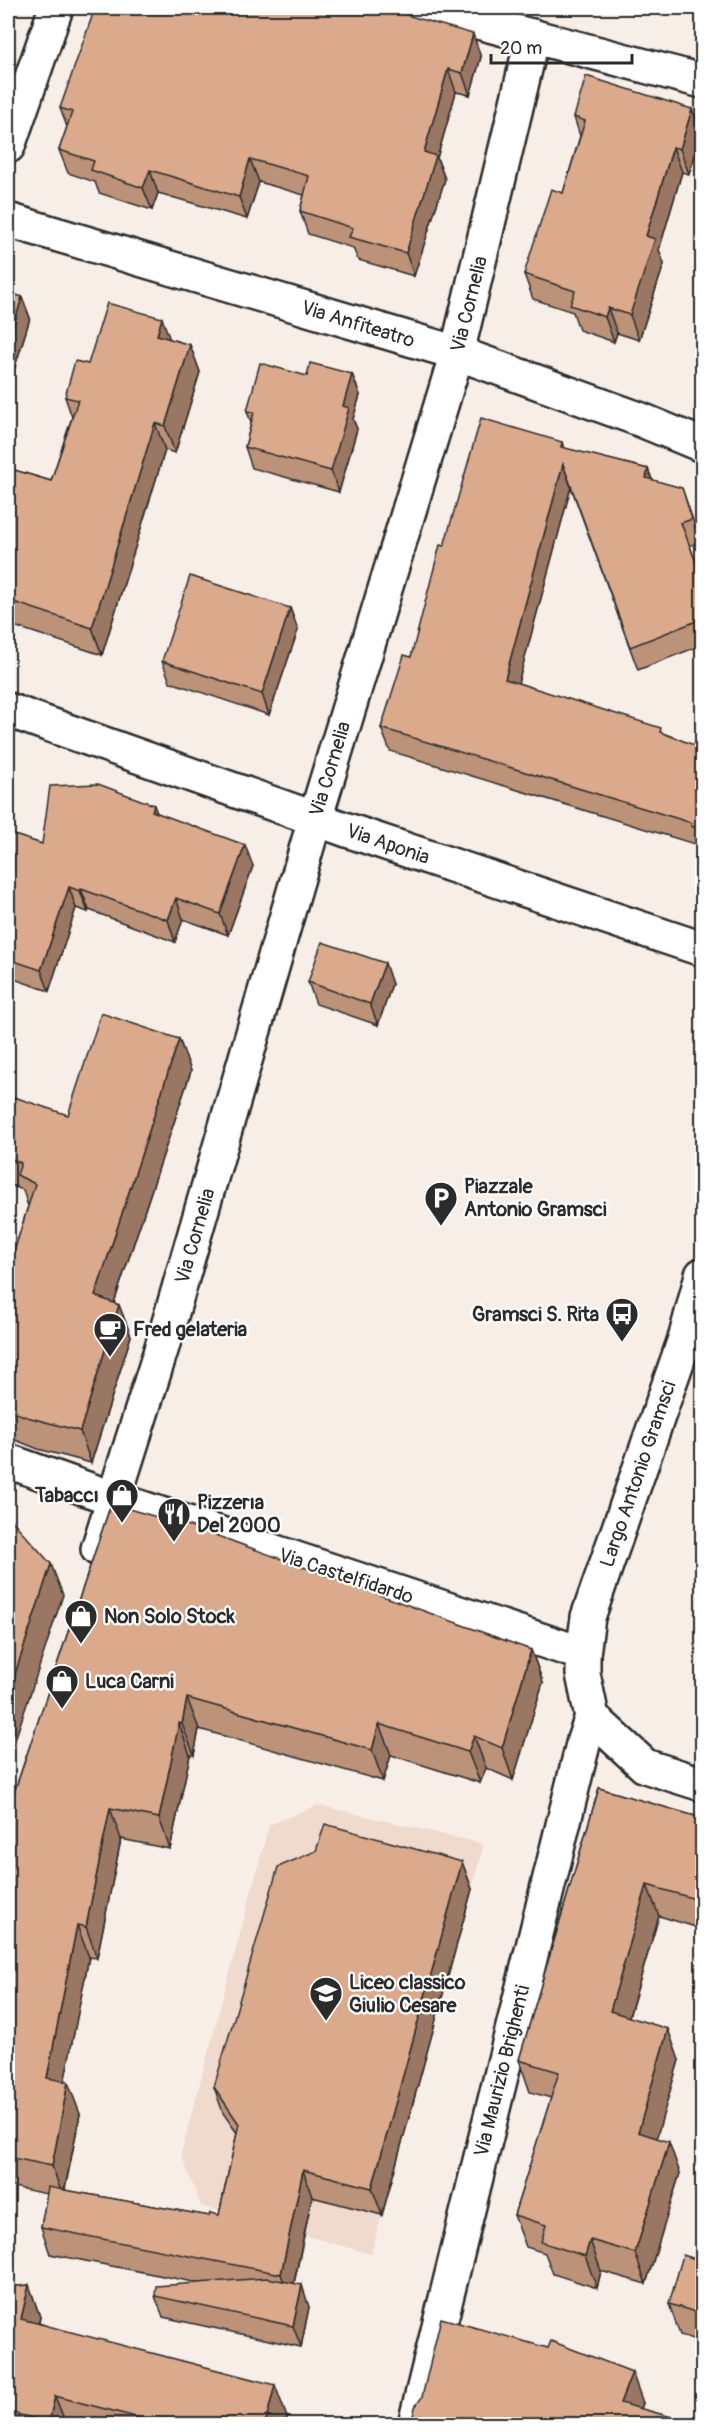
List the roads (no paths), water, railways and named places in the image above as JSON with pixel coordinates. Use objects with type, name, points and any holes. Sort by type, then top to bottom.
[{"type":"street","points":[[8,146],[56,8]]},
{"type":"street","points":[[425,8],[702,81]]},
{"type":"street","name":"Via Cornelia","points":[[89,1576],[162,1347],[315,819],[457,353],[533,36]]},
{"type":"street","name":"Via Anfiteatro","points":[[8,220],[457,353],[639,419],[702,445]]},
{"type":"street","name":"Via Aponia","points":[[8,710],[315,819],[702,949]]},
{"type":"street","name":"Largo Antonio Gramsci","points":[[592,1717],[583,1664],[588,1617],[686,1336],[702,1275]]},
{"type":"street","name":"Via Castelfidardo","points":[[8,1461],[583,1664]]},
{"type":"street","points":[[592,1717],[645,1766],[702,1784]]},
{"type":"street","name":"Via Maurizio Brighenti","points":[[415,2424],[584,1740],[592,1717]]},
{"type":"place","name":"Piazzale Antonio Gramsci","points":[[441,1227]]},
{"type":"place","name":"Gramsci S. Rita","points":[[622,1343]]},
{"type":"place","name":"Fred gelateria","points":[[110,1358]]},
{"type":"place","name":"Tabaccı","points":[[122,1524]]},
{"type":"place","name":"Pizzerıa Del 2000","points":[[174,1543]]},
{"type":"place","name":"Non Solo Stock","points":[[81,1645]]},
{"type":"place","name":"Luca Carni","points":[[62,1710]]},
{"type":"place","name":"Liceo classico Giulio Cesare","points":[[326,2022]]}]
